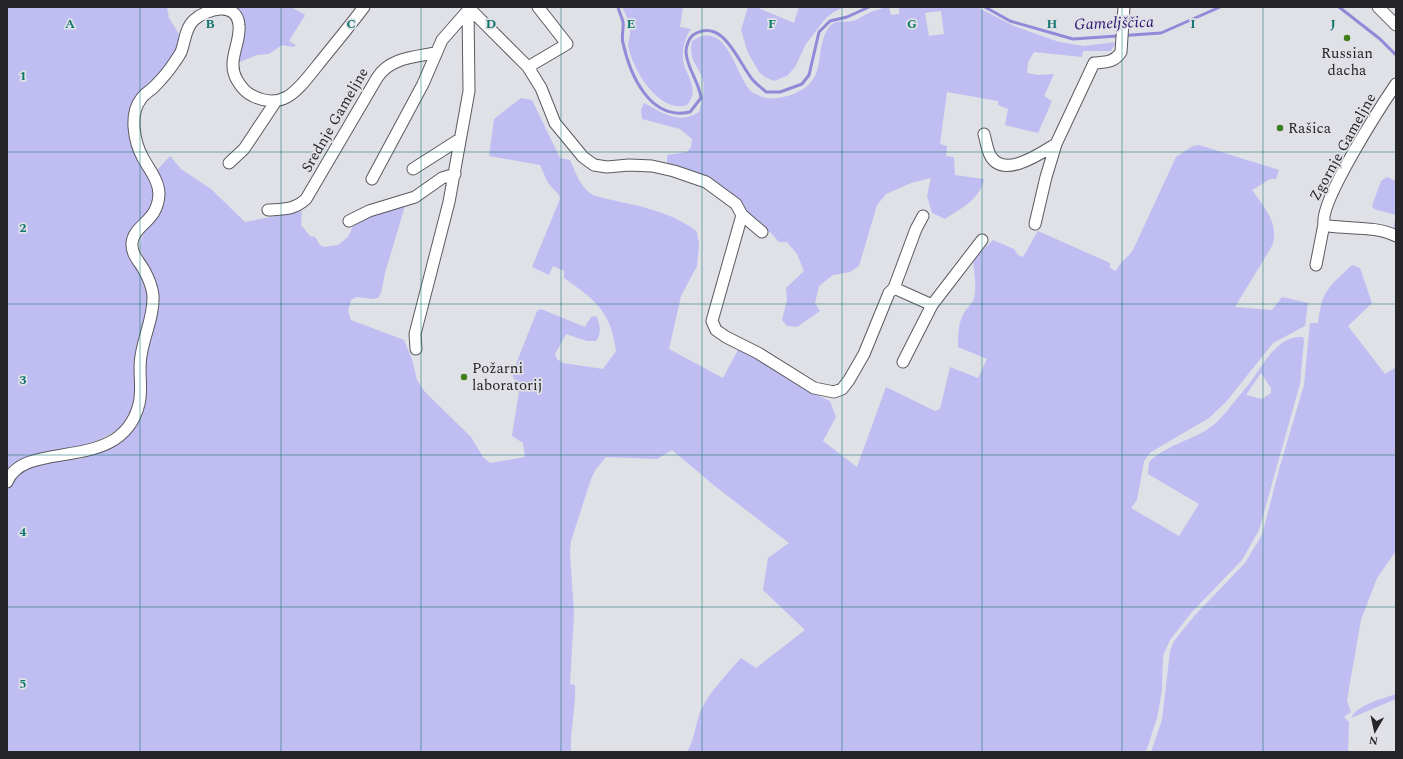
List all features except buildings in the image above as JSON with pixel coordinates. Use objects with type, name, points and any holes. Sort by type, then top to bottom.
[{"type":"street","points":[[7,482],[13,471],[24,464],[37,459],[71,454],[104,445],[123,433],[138,408],[141,396],[141,356],[152,317],[153,294],[145,271],[135,258],[132,243],[136,232],[156,211],[159,193],[156,182],[141,155],[135,131],[135,111],[141,98],[166,74],[181,53],[191,22],[201,14],[221,8],[233,12],[240,26],[232,61],[233,72],[243,89],[252,95],[265,100],[276,101],[287,97],[302,84],[364,7]]},
{"type":"street","points":[[469,7],[528,67],[540,88],[555,124],[583,156],[594,165],[652,166],[674,171],[706,182],[736,204],[742,216],[762,232]]},
{"type":"street","points":[[372,179],[423,84],[442,40],[469,7]]},
{"type":"street","points":[[416,349],[417,328],[449,202],[469,91],[469,7]]},
{"type":"street","points":[[528,67],[567,44],[538,7]]},
{"type":"street","points":[[1035,224],[1046,177],[1056,144],[1094,63],[1110,62],[1117,58],[1121,52],[1124,28],[1124,7]]},
{"type":"street","points":[[1378,7],[1396,25]]},
{"type":"street","name":"Srednje Gameljne","points":[[268,210],[292,208],[298,206],[306,199],[379,75],[386,66],[405,58],[436,53]]},
{"type":"street","name":"Zgornje Gameljne","points":[[1396,84],[1332,192],[1323,218],[1324,224],[1339,227],[1369,229],[1396,236]]},
{"type":"street","points":[[229,162],[244,148],[276,101]]},
{"type":"street","points":[[984,134],[993,160],[1002,164],[1014,166],[1056,144]]},
{"type":"street","points":[[413,169],[460,139]]},
{"type":"street","points":[[350,221],[369,211],[415,197],[442,178],[455,174]]},
{"type":"street","points":[[742,216],[712,320],[716,330],[758,353],[814,388],[834,392],[842,389],[864,354],[889,293],[894,288],[916,230],[923,216]]},
{"type":"street","points":[[1316,265],[1324,224]]},
{"type":"street","points":[[903,362],[932,305],[982,240]]},
{"type":"street","points":[[894,288],[932,305]]},
{"type":"shaded area","points":[[7,7],[167,7],[169,18],[181,37],[174,54],[164,69],[138,95],[136,154],[144,172],[152,182],[154,194],[152,209],[132,230],[149,300],[135,404],[122,427],[99,440],[74,448],[36,454],[18,461],[7,473]]},
{"type":"shaded area","points":[[234,7],[291,7],[305,15],[289,41],[296,45],[293,47],[282,45],[269,54],[257,55],[235,64]]},
{"type":"shaded area","points":[[622,7],[683,7],[680,27],[691,29],[685,41],[683,51],[684,65],[693,90],[691,100],[687,105],[677,106],[667,103],[648,87],[641,77],[635,66],[628,45],[630,27],[627,16]]},
{"type":"shaded area","points":[[748,7],[756,7],[794,23],[799,7],[844,7],[832,13],[825,19],[806,44],[795,67],[787,76],[774,81],[765,77],[759,72],[748,53],[741,30]]},
{"type":"shaded area","points":[[889,7],[891,15],[899,14],[899,7],[977,7],[1014,26],[1059,42],[1084,46],[1116,42],[1111,51],[1083,51],[1082,57],[1034,52],[1028,62],[1027,73],[1038,75],[1054,74],[1044,96],[1052,101],[1038,133],[1005,125],[1008,109],[998,105],[998,101],[947,92],[940,144],[947,146],[946,156],[954,157],[955,175],[984,179],[978,193],[969,203],[945,219],[932,213],[927,196],[931,178],[911,183],[886,194],[877,205],[859,266],[850,272],[833,275],[819,286],[815,303],[820,311],[797,327],[787,326],[782,320],[787,300],[786,288],[804,271],[797,254],[787,242],[779,242],[771,233],[694,173],[667,163],[667,155],[687,152],[691,147],[692,139],[680,129],[642,119],[641,110],[644,103],[664,114],[678,118],[692,116],[699,112],[704,86],[702,77],[693,60],[691,47],[692,41],[704,36],[714,37],[722,43],[729,52],[746,85],[752,92],[766,98],[781,97],[796,93],[806,87],[813,79],[817,71],[825,35],[832,24],[838,22],[850,22],[871,12]],"holes":[[[941,11],[944,34],[929,36],[925,13]]]},
{"type":"shaded area","points":[[521,98],[532,100],[560,158],[570,160],[582,185],[590,193],[595,196],[662,213],[687,224],[697,232],[699,245],[697,266],[681,296],[669,349],[723,378],[739,348],[804,389],[830,401],[836,417],[823,441],[857,467],[886,387],[935,411],[940,409],[950,367],[978,378],[987,359],[958,347],[959,330],[962,317],[972,302],[975,293],[973,260],[993,240],[1014,249],[1018,255],[1023,257],[1038,231],[1110,263],[1110,268],[1116,271],[1120,264],[1133,250],[1176,157],[1193,146],[1199,145],[1279,170],[1276,179],[1270,179],[1252,190],[1270,216],[1274,230],[1274,238],[1272,246],[1235,307],[1272,310],[1282,297],[1308,303],[1305,326],[1273,343],[1226,402],[1209,418],[1151,452],[1144,461],[1137,500],[1131,508],[1179,536],[1199,504],[1148,474],[1149,462],[1164,451],[1199,434],[1215,424],[1279,345],[1286,340],[1303,337],[1304,341],[1300,384],[1259,530],[1242,560],[1191,613],[1170,640],[1163,656],[1162,690],[1157,718],[1146,752],[687,752],[692,742],[699,715],[709,696],[741,658],[756,668],[805,630],[763,590],[768,558],[789,543],[716,487],[672,450],[657,459],[606,457],[596,469],[591,479],[571,541],[570,552],[574,614],[570,684],[575,685],[571,752],[7,752],[7,492],[17,472],[38,463],[80,459],[101,452],[126,436],[154,327],[158,301],[140,248],[142,236],[161,212],[165,195],[157,170],[170,156],[181,169],[211,189],[245,222],[302,211],[301,225],[310,236],[315,237],[320,245],[324,247],[338,245],[348,237],[354,224],[382,209],[403,204],[405,206],[385,273],[381,293],[378,298],[372,299],[357,297],[351,300],[348,311],[351,320],[404,340],[412,359],[417,380],[425,392],[471,437],[483,457],[490,463],[525,457],[523,443],[512,436],[519,391],[512,374],[537,311],[541,309],[585,327],[591,317],[596,316],[600,328],[596,341],[587,341],[566,334],[555,354],[557,359],[563,363],[603,369],[616,351],[614,337],[606,316],[593,300],[564,278],[564,271],[553,266],[549,275],[532,267],[560,199],[559,195],[548,183],[540,165],[489,156],[494,119]],"holes":[[[1261,373],[1271,388],[1271,393],[1262,399],[1246,395]]]},
{"type":"shaded area","points":[[1387,177],[1396,181],[1396,215],[1374,209],[1372,206],[1381,181]]},
{"type":"shaded area","points":[[1396,215],[1396,232],[1393,230]]},
{"type":"shaded area","points":[[1352,265],[1360,268],[1372,303],[1348,326],[1385,374],[1396,367],[1396,551],[1377,578],[1361,620],[1347,701],[1351,712],[1344,717],[1349,722],[1348,752],[1151,752],[1162,720],[1170,651],[1174,641],[1195,615],[1245,563],[1262,535],[1280,466],[1304,385],[1310,323],[1318,323],[1324,296],[1332,284]]},
{"type":"shaded area","points":[[1396,694],[1396,699],[1351,718],[1359,709],[1378,700]]},
{"type":"waterway","name":"Gameljščica","points":[[618,7],[623,22],[622,38],[626,56],[637,81],[644,93],[653,103],[664,110],[676,113],[690,112],[701,98],[698,86],[688,64],[686,52],[688,42],[693,35],[704,31],[713,31],[721,36],[755,82],[766,92],[780,92],[802,84],[809,75],[819,32],[830,21],[847,17],[869,7]]},
{"type":"waterway","name":"Gameljščica","points":[[985,7],[1010,21],[1073,39],[1161,33],[1220,7]]},
{"type":"waterway","name":"Gameljščica","points":[[1339,7],[1380,39],[1396,55]]},
{"type":"place","name":"Russian dacha","points":[[1347,38]]},
{"type":"place","name":"Rašica","points":[[1280,128]]},
{"type":"place","name":"Požarni laboratorij","points":[[464,377]]}]
